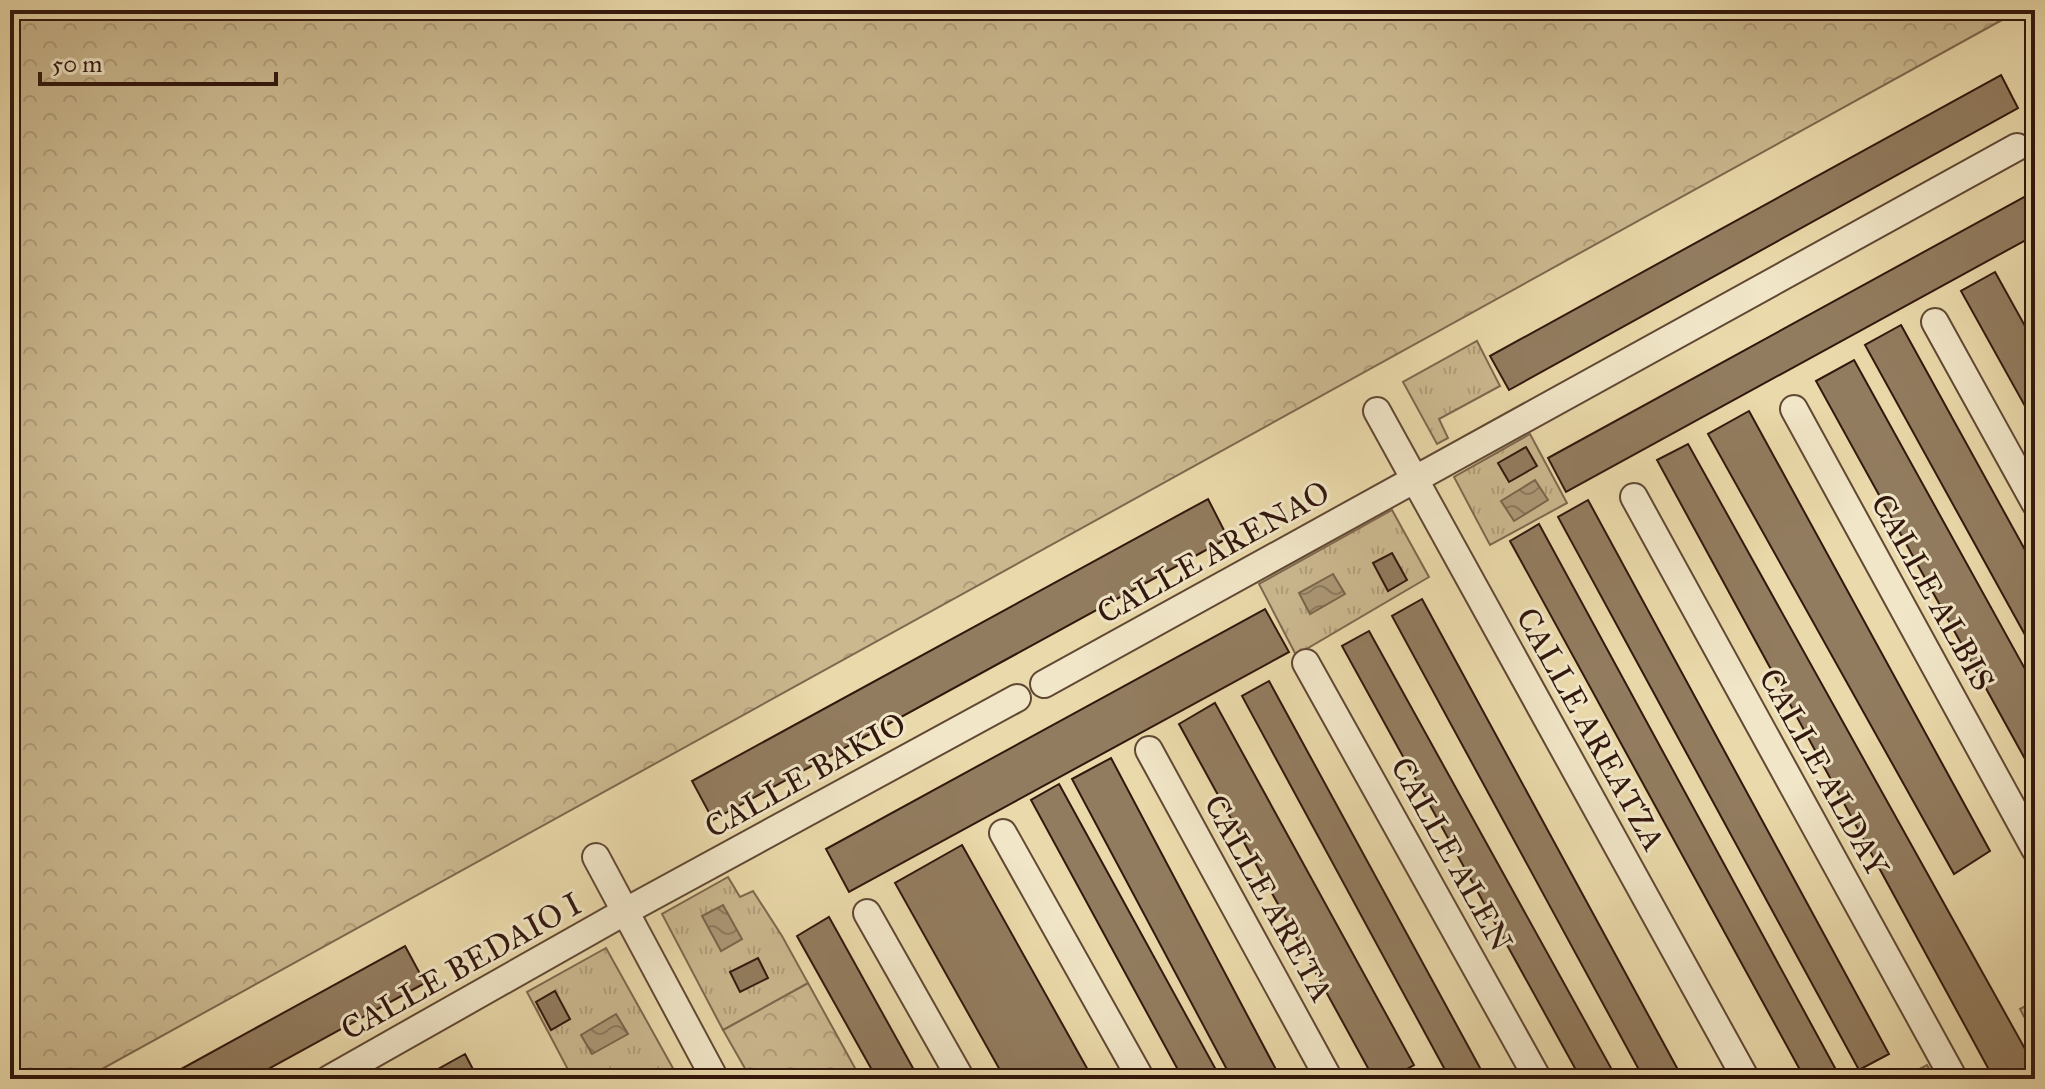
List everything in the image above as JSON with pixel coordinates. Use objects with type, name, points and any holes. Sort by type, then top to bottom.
[{"type":"street","name":"CALLE ARENAO","points":[[1044,684],[2017,147]]},
{"type":"street","points":[[1935,322],[2035,503]]},
{"type":"street","name":"CALLE ALBIS","points":[[1794,409],[2035,849]]},
{"type":"street","name":"CALLE AREATZA","points":[[1377,411],[1746,1079]]},
{"type":"street","name":"CALLE ALDAY","points":[[1634,497],[1954,1079]]},
{"type":"street","name":"CALLE ALEN","points":[[1306,663],[1538,1079]]},
{"type":"street","name":"CALLE BAKIO","points":[[626,911],[1017,698]]},
{"type":"street","name":"CALLE ARETA","points":[[1149,750],[1329,1079]]},
{"type":"street","points":[[1003,833],[1141,1079]]},
{"type":"street","points":[[596,857],[712,1078]]},
{"type":"street","name":"CALLE BEDAIO I","points":[[329,1079],[626,911]]},
{"type":"street","points":[[867,913],[961,1079]]},
{"type":"green space","points":[[10,10],[2020,10],[84,1079],[10,1079]]},
{"type":"green space","points":[[1477,341],[1500,386],[1439,419],[1448,438],[1437,444],[1403,382]]},
{"type":"green space","points":[[1530,434],[1567,503],[1490,545],[1454,477]]},
{"type":"green space","points":[[1392,510],[1429,577],[1296,655],[1259,584]]},
{"type":"green space","points":[[728,877],[740,897],[753,891],[808,983],[723,1030],[662,914]]},
{"type":"green space","points":[[606,948],[679,1079],[573,1079],[527,992]]},
{"type":"green space","points":[[808,983],[861,1079],[751,1079],[723,1030]]},
{"type":"green space","points":[[2035,1001],[2035,1037],[2020,1009]]},
{"type":"green space","points":[[1927,1065],[1935,1079],[1900,1079]]},
{"type":"water","points":[[1535,480],[1548,500],[1514,521],[1501,501]]},
{"type":"water","points":[[1333,574],[1345,594],[1310,614],[1299,593]]},
{"type":"water","points":[[723,905],[742,939],[721,951],[702,916]]},
{"type":"water","points":[[616,1014],[628,1034],[592,1054],[581,1035]]},
{"type":"building","points":[[2001,75],[2018,108],[1509,390],[1490,356]]},
{"type":"building","points":[[2035,191],[2035,235],[1566,492],[1548,458]]},
{"type":"building","points":[[1995,272],[2035,344],[2035,424],[1961,291]]},
{"type":"building","points":[[2035,282],[2035,300],[2028,285]]},
{"type":"building","points":[[1901,325],[2035,568],[2035,653],[1865,345]]},
{"type":"building","points":[[1854,360],[2035,687],[2035,777],[1816,381]]},
{"type":"building","points":[[1749,411],[1990,851],[1954,874],[1708,434]]},
{"type":"building","points":[[1688,444],[2034,1065],[2011,1079],[1994,1079],[1657,460]]},
{"type":"building","points":[[1526,447],[1537,466],[1509,482],[1498,463]]},
{"type":"building","points":[[1208,499],[1228,538],[713,820],[692,781]]},
{"type":"building","points":[[1588,500],[1889,1054],[1859,1070],[1558,517]]},
{"type":"building","points":[[1539,524],[1841,1079],[1805,1079],[1510,541]]},
{"type":"building","points":[[1392,553],[1407,580],[1388,591],[1373,563]]},
{"type":"building","points":[[1422,599],[1683,1079],[1644,1079],[1392,616]]},
{"type":"building","points":[[1265,609],[1289,652],[849,892],[826,849]]},
{"type":"building","points":[[1369,631],[1617,1079],[1581,1079],[1342,646]]},
{"type":"building","points":[[1269,681],[1486,1079],[1450,1079],[1242,696]]},
{"type":"building","points":[[1215,703],[1414,1065],[1389,1079],[1374,1079],[1179,724]]},
{"type":"building","points":[[1111,758],[1281,1079],[1232,1079],[1072,779]]},
{"type":"building","points":[[1059,784],[1221,1079],[1183,1079],[1031,800]]},
{"type":"building","points":[[962,845],[1093,1079],[1005,1079],[895,883]]},
{"type":"building","points":[[829,917],[919,1079],[877,1079],[797,936]]},
{"type":"building","points":[[405,946],[425,983],[250,1079],[163,1079]]},
{"type":"building","points":[[758,958],[768,978],[740,992],[730,972]]},
{"type":"building","points":[[555,991],[570,1019],[551,1030],[536,1002]]},
{"type":"building","points":[[465,1054],[478,1079],[420,1079]]}]
